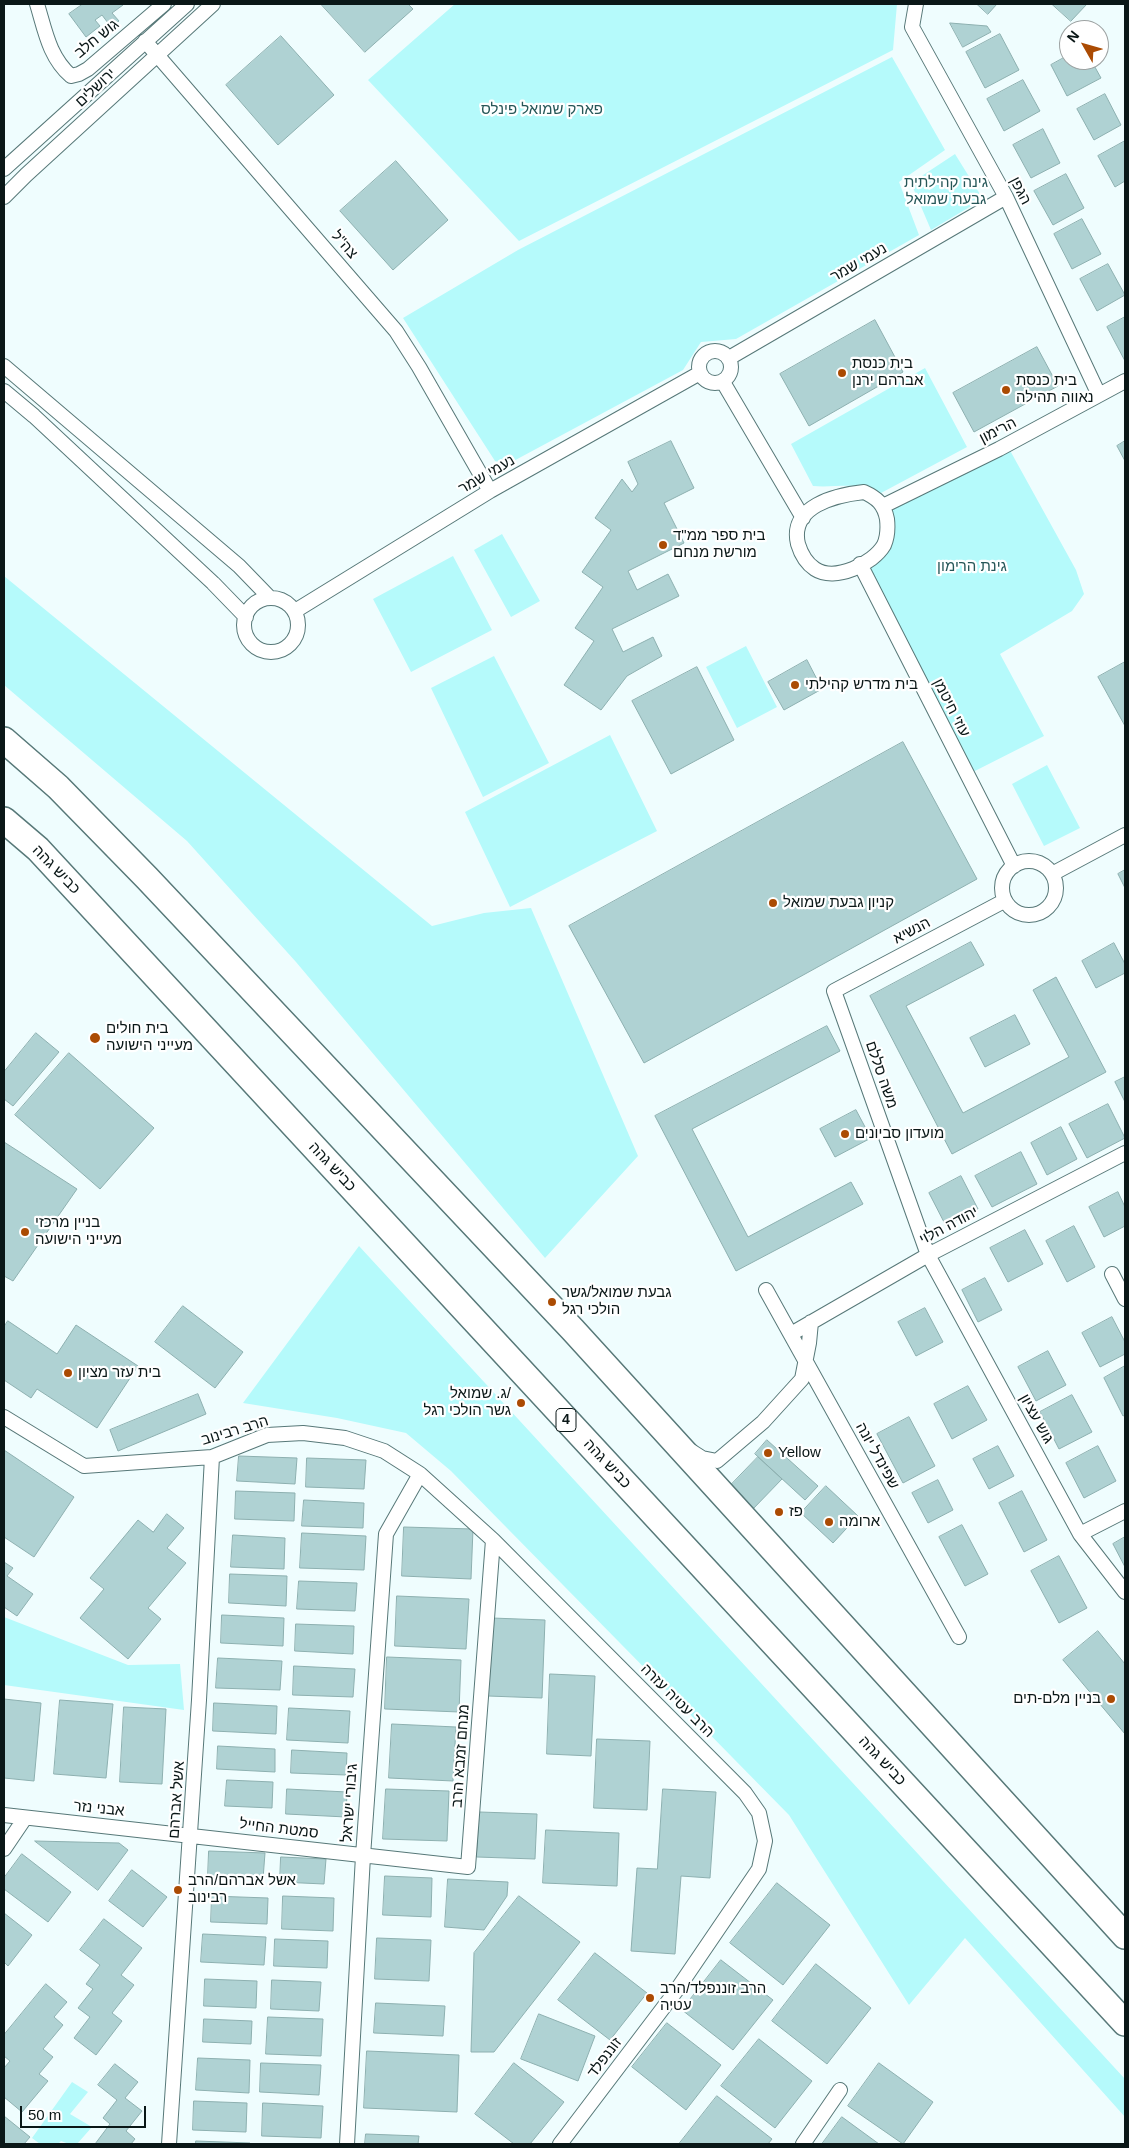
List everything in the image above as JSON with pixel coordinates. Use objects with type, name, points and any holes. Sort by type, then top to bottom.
[{"type":"highway","points":[[4,740],[58,787],[147,878],[574,1330],[1125,1936]]},
{"type":"highway","name":"כביש גהה","points":[[4,820],[38,849],[1125,2023]]},
{"type":"street","name":"גוש חלב","points":[[37,4],[54,57],[71,76],[88,69],[164,4]]},
{"type":"street","name":"ירושלים","points":[[4,169],[187,4]]},
{"type":"street","name":"ירושלים","points":[[4,198],[213,4]]},
{"type":"street","name":"הגפן","points":[[916,4],[912,27],[1006,198],[1099,395]]},
{"type":"street","name":"צה\"ל","points":[[145,41],[396,331],[420,367],[490,491]]},
{"type":"street","name":"נעמי שמר","points":[[729,358],[1006,198]]},
{"type":"street","points":[[720,351],[729,358],[732,368],[730,374],[723,382],[712,383],[707,381],[700,373],[701,358],[709,352],[720,351]]},
{"type":"street","points":[[4,366],[239,566],[270,598]]},
{"type":"street","name":"נעמי שמר","points":[[295,611],[490,491],[700,373]]},
{"type":"street","name":"הרימון","points":[[883,506],[999,449],[1125,381]]},
{"type":"street","points":[[723,382],[803,518]]},
{"type":"street","points":[[4,391],[77,456],[213,583],[246,617]]},
{"type":"street","points":[[864,492],[878,499],[883,506],[888,526],[887,536],[876,555],[850,571],[838,574],[827,574],[807,562],[799,546],[798,529],[810,509],[820,503],[864,492]]},
{"type":"street","name":"עוזי חיטמן","points":[[860,564],[1014,866]]},
{"type":"street","points":[[270,598],[280,599],[295,611],[298,629],[294,640],[288,647],[275,653],[261,651],[253,645],[244,631],[246,612],[256,602],[270,598]]},
{"type":"street","points":[[1052,874],[1125,834]]},
{"type":"street","points":[[1028,861],[1037,862],[1052,874],[1056,883],[1056,892],[1052,904],[1045,910],[1032,916],[1023,915],[1010,909],[1004,901],[1002,885],[1007,872],[1014,866],[1028,861]]},
{"type":"street","name":"הנשיא","points":[[834,991],[1004,901]]},
{"type":"street","name":"משה סללם","points":[[834,991],[928,1255]]},
{"type":"street","name":"יהודה הלוי","points":[[791,1334],[928,1255],[1125,1153]]},
{"type":"street","name":"גוש עציון","points":[[928,1255],[1080,1534],[1125,1592]]},
{"type":"street","points":[[1112,1274],[1125,1300]]},
{"type":"street","name":"שפינדל יונה","points":[[766,1290],[959,1638]]},
{"type":"street","points":[[675,1442],[702,1458],[717,1460],[771,1413],[802,1379],[810,1343],[811,1322]]},
{"type":"street","name":"הרב רבינוב","points":[[4,1417],[84,1466],[212,1457],[267,1435],[304,1433],[345,1438],[384,1450],[420,1474]]},
{"type":"street","name":"אשל אברהם","points":[[169,2144],[191,1834],[212,1457]]},
{"type":"street","name":"הרב עטיה עזרה","points":[[420,1474],[493,1540],[745,1793],[759,1813],[765,1841],[759,1870],[676,1991]]},
{"type":"street","name":"גיבורי ישראל","points":[[347,2144],[362,1856],[386,1534],[420,1474]]},
{"type":"street","points":[[1080,1534],[1125,1510]]},
{"type":"street","name":"מנחם זמבא הרב","points":[[362,1856],[468,1867],[493,1540]]},
{"type":"street","name":"אבני נזר","points":[[4,1815],[191,1834]]},
{"type":"street","points":[[4,1849],[25,1818]]},
{"type":"street","name":"סמטת החייל","points":[[191,1834],[362,1856]]},
{"type":"street","name":"זוננפלד","points":[[560,2144],[676,1991]]},
{"type":"street","points":[[803,2144],[840,2090]]},
{"type":"green space","name":"פארק שמואל פינלס","points":[[455,4],[897,4],[893,50],[519,241],[368,80]]},
{"type":"green space","points":[[892,57],[945,150],[899,182],[919,235],[736,339],[701,342],[683,370],[508,464],[495,461],[403,318],[518,250]]},
{"type":"green space","name":"גינה קהילתית גבעת שמואל","points":[[955,154],[983,199],[931,230],[911,183]]},
{"type":"green space","points":[[925,368],[967,447],[881,493],[873,489],[856,486],[813,486],[791,444]]},
{"type":"green space","name":"גינת הרימון","points":[[1007,445],[1076,570],[1084,594],[1072,611],[1000,654],[1044,736],[967,775],[860,564],[884,545],[883,506]]},
{"type":"green space","points":[[502,534],[540,601],[511,617],[474,550]]},
{"type":"green space","points":[[453,556],[492,630],[411,672],[373,599]]},
{"type":"green space","points":[[4,576],[432,926],[484,913],[531,908],[638,1156],[545,1258],[296,962],[187,841],[4,685]]},
{"type":"green space","points":[[746,646],[777,707],[737,728],[706,667]]},
{"type":"green space","points":[[494,656],[549,763],[483,797],[431,688]]},
{"type":"green space","points":[[610,735],[657,831],[510,907],[465,812]]},
{"type":"green space","points":[[1047,765],[1080,828],[1044,846],[1012,784]]},
{"type":"green space","points":[[359,1246],[1125,2079],[1125,2117],[965,1938],[909,2005],[789,1815],[451,1471],[406,1433],[337,1418],[243,1403]]},
{"type":"green space","points":[[4,1617],[128,1665],[180,1664],[184,1710],[4,1685]]},
{"type":"green space","points":[[72,2082],[88,2092],[70,2114],[92,2127],[77,2144],[61,2141],[58,2144],[40,2144],[32,2138]]},
{"type":"building","points":[[83,4],[123,5],[112,13],[119,21],[111,27],[102,15],[95,20],[100,26],[86,37],[69,14]]},
{"type":"building","points":[[321,4],[408,4],[413,9],[365,52]]},
{"type":"building","points":[[977,4],[997,4],[988,14]]},
{"type":"building","points":[[1052,4],[1087,4],[1070,20]]},
{"type":"building","points":[[950,23],[987,26],[991,32],[963,47]]},
{"type":"building","points":[[1000,34],[1019,70],[985,88],[966,52]]},
{"type":"building","points":[[281,36],[334,95],[278,145],[226,85]]},
{"type":"building","points":[[1059,61],[1059,70],[1097,70],[1101,78],[1067,96],[1051,65]]},
{"type":"building","points":[[1023,80],[1040,111],[1004,131],[987,99]]},
{"type":"building","points":[[1105,94],[1121,125],[1094,140],[1077,109]]},
{"type":"building","points":[[1043,129],[1060,163],[1031,178],[1013,145]]},
{"type":"building","points":[[1125,141],[1125,181],[1115,187],[1098,156]]},
{"type":"building","points":[[396,161],[448,220],[393,270],[340,211]]},
{"type":"building","points":[[1066,174],[1084,208],[1053,225],[1034,191]]},
{"type":"building","points":[[1082,219],[1101,254],[1072,269],[1054,234]]},
{"type":"building","points":[[1108,264],[1125,295],[1097,311],[1080,279]]},
{"type":"building","points":[[1125,317],[1125,361],[1107,327]]},
{"type":"building","name":"בית כנסת אברהם ירנן","points":[[875,320],[903,372],[809,426],[780,374]]},
{"type":"building","name":"בית כנסת נאווה תהילה","points":[[1037,347],[1058,386],[974,432],[953,393]]},
{"type":"building","points":[[671,441],[694,488],[664,503],[684,543],[628,571],[637,590],[668,574],[679,596],[612,629],[623,652],[653,637],[662,656],[627,676],[601,710],[564,685],[594,641],[575,628],[603,587],[582,572],[611,530],[595,518],[622,479],[632,492],[638,484],[628,462]]},
{"type":"building","points":[[1125,441],[1125,461],[1117,446]]},
{"type":"building","name":"בית מדרש קהילתי","points":[[807,660],[822,689],[784,710],[768,682]]},
{"type":"building","points":[[1125,662],[1125,726],[1098,677]]},
{"type":"building","points":[[697,667],[734,740],[671,774],[632,701]]},
{"type":"building","name":"קניון גבעת שמואל","points":[[903,742],[977,879],[644,1063],[569,926]]},
{"type":"building","points":[[1125,870],[1125,888],[1118,874]]},
{"type":"building","points":[[971,942],[984,965],[906,1006],[963,1113],[1069,1057],[1033,990],[1056,977],[1106,1072],[952,1154],[870,996]]},
{"type":"building","points":[[1114,943],[1125,964],[1125,973],[1096,988],[1082,961]]},
{"type":"building","points":[[1015,1015],[1030,1044],[985,1067],[970,1038]]},
{"type":"building","points":[[827,1026],[840,1051],[692,1129],[748,1237],[851,1182],[863,1204],[736,1271],[655,1116]]},
{"type":"building","points":[[36,1033],[59,1052],[13,1106],[4,1099],[4,1072]]},
{"type":"building","points":[[69,1053],[154,1128],[100,1189],[15,1115]]},
{"type":"building","points":[[1125,1077],[1125,1102],[1115,1082]]},
{"type":"building","points":[[1108,1104],[1125,1138],[1087,1158],[1069,1124]]},
{"type":"building","name":"מועדון סביונים","points":[[856,1110],[871,1138],[835,1157],[820,1129]]},
{"type":"building","points":[[1061,1127],[1077,1159],[1047,1175],[1031,1143]]},
{"type":"building","name":"בניין מרכזי מעייני הישועה","points":[[4,1142],[77,1189],[13,1281],[4,1276]]},
{"type":"building","points":[[1021,1152],[1037,1184],[992,1207],[975,1176]]},
{"type":"building","points":[[961,1176],[978,1209],[946,1226],[929,1193]]},
{"type":"building","points":[[1118,1192],[1125,1207],[1125,1226],[1104,1237],[1089,1207]]},
{"type":"building","points":[[1074,1226],[1095,1267],[1067,1282],[1046,1241]]},
{"type":"building","points":[[1025,1230],[1043,1264],[1008,1282],[990,1248]]},
{"type":"building","points":[[985,1278],[1002,1310],[978,1322],[962,1290]]},
{"type":"building","points":[[183,1306],[243,1352],[215,1388],[155,1342]]},
{"type":"building","points":[[925,1308],[943,1342],[916,1356],[898,1322]]},
{"type":"building","points":[[1112,1317],[1125,1342],[1125,1354],[1100,1367],[1082,1333]]},
{"type":"building","name":"בית עזר מציון","points":[[8,1321],[57,1354],[76,1325],[138,1366],[97,1428],[37,1389],[31,1398],[4,1380],[4,1327]]},
{"type":"building","points":[[1048,1351],[1066,1385],[1036,1401],[1018,1367]]},
{"type":"building","points":[[1125,1366],[1125,1415],[1123,1416],[1104,1378]]},
{"type":"building","points":[[968,1386],[987,1420],[952,1439],[934,1404]]},
{"type":"building","points":[[198,1394],[206,1414],[118,1451],[110,1430]]},
{"type":"building","points":[[1072,1395],[1092,1432],[1059,1449],[1040,1412]]},
{"type":"building","points":[[909,1417],[935,1466],[903,1483],[877,1434]]},
{"type":"building","points":[[767,1440],[818,1486],[805,1500],[755,1454]]},
{"type":"building","points":[[998,1446],[1014,1476],[989,1489],[973,1459]]},
{"type":"building","points":[[1098,1446],[1116,1481],[1084,1498],[1066,1463]]},
{"type":"building","points":[[4,1450],[74,1497],[34,1557],[4,1537]]},
{"type":"building","points":[[239,1456],[297,1458],[295,1484],[237,1481]]},
{"type":"building","points":[[758,1457],[782,1479],[752,1510],[729,1487]]},
{"type":"building","points":[[307,1458],[366,1460],[364,1489],[306,1487]]},
{"type":"building","points":[[938,1480],[953,1510],[928,1523],[912,1493]]},
{"type":"building","points":[[826,1486],[858,1516],[833,1543],[801,1513]]},
{"type":"building","points":[[236,1491],[295,1493],[294,1521],[235,1519]]},
{"type":"building","points":[[1022,1491],[1047,1540],[1024,1552],[999,1503]]},
{"type":"building","points":[[304,1500],[364,1503],[363,1528],[302,1526]]},
{"type":"building","points":[[167,1514],[184,1528],[167,1548],[186,1563],[148,1608],[161,1619],[128,1659],[80,1618],[104,1589],[90,1578],[138,1520],[153,1532]]},
{"type":"building","points":[[962,1525],[988,1574],[965,1586],[939,1537]]},
{"type":"building","points":[[404,1527],[473,1529],[471,1579],[402,1576]]},
{"type":"building","points":[[302,1533],[366,1536],[364,1570],[300,1568]]},
{"type":"building","points":[[233,1535],[285,1538],[284,1569],[231,1567]]},
{"type":"building","points":[[1125,1537],[1125,1567],[1113,1544]]},
{"type":"building","points":[[1059,1556],[1087,1608],[1059,1623],[1031,1571]]},
{"type":"building","points":[[4,1562],[13,1568],[7,1576],[33,1594],[17,1616],[4,1607]]},
{"type":"building","points":[[230,1574],[287,1576],[286,1606],[229,1603]]},
{"type":"building","points":[[299,1581],[357,1583],[355,1611],[297,1609]]},
{"type":"building","points":[[397,1596],[469,1599],[466,1649],[395,1646]]},
{"type":"building","points":[[222,1615],[284,1618],[283,1646],[221,1643]]},
{"type":"building","points":[[492,1618],[545,1620],[542,1698],[488,1696]]},
{"type":"building","points":[[296,1624],[354,1626],[353,1654],[295,1651]]},
{"type":"building","name":"בניין מלם-תים","points":[[1098,1631],[1125,1664],[1125,1734],[1063,1660]]},
{"type":"building","points":[[387,1657],[461,1660],[459,1712],[385,1709]]},
{"type":"building","points":[[218,1658],[282,1661],[280,1690],[216,1688]]},
{"type":"building","points":[[294,1666],[355,1669],[353,1697],[293,1695]]},
{"type":"building","points":[[550,1674],[595,1676],[591,1756],[547,1754]]},
{"type":"building","points":[[4,1699],[41,1703],[34,1781],[4,1778]]},
{"type":"building","points":[[60,1700],[113,1704],[106,1778],[54,1774]]},
{"type":"building","points":[[214,1703],[277,1706],[276,1734],[213,1731]]},
{"type":"building","points":[[124,1707],[166,1709],[162,1784],[120,1782]]},
{"type":"building","points":[[289,1708],[350,1711],[348,1743],[287,1740]]},
{"type":"building","points":[[392,1724],[456,1727],[453,1781],[389,1778]]},
{"type":"building","points":[[597,1739],[650,1741],[647,1810],[594,1808]]},
{"type":"building","points":[[218,1746],[275,1749],[275,1772],[217,1769]]},
{"type":"building","points":[[292,1750],[347,1753],[346,1775],[291,1773]]},
{"type":"building","points":[[227,1780],[273,1782],[272,1808],[225,1806]]},
{"type":"building","points":[[287,1789],[347,1792],[346,1817],[286,1814]]},
{"type":"building","points":[[386,1789],[449,1791],[447,1841],[383,1839]]},
{"type":"building","points":[[663,1789],[716,1792],[710,1878],[681,1876],[675,1954],[631,1951],[637,1868],[657,1869]]},
{"type":"building","points":[[480,1812],[537,1814],[535,1859],[477,1857]]},
{"type":"building","points":[[546,1830],[619,1833],[617,1886],[543,1883]]},
{"type":"building","points":[[35,1841],[119,1843],[128,1850],[98,1890]]},
{"type":"building","points":[[209,1851],[265,1853],[263,1879],[208,1876]]},
{"type":"building","points":[[22,1854],[71,1892],[48,1922],[4,1889],[4,1878]]},
{"type":"building","points":[[281,1857],[326,1859],[324,1884],[280,1882]]},
{"type":"building","points":[[132,1870],[167,1897],[143,1927],[109,1901]]},
{"type":"building","points":[[385,1876],[432,1878],[431,1917],[383,1915]]},
{"type":"building","points":[[448,1879],[508,1882],[507,1896],[484,1930],[445,1927]]},
{"type":"building","points":[[777,1883],[830,1925],[783,1985],[730,1943]]},
{"type":"building","points":[[212,1896],[268,1898],[267,1924],[211,1922]]},
{"type":"building","points":[[283,1896],[334,1898],[333,1931],[282,1929]]},
{"type":"building","points":[[519,1896],[580,1942],[494,2052],[471,2052],[474,1953]]},
{"type":"building","points":[[4,1913],[32,1935],[8,1966],[4,1962]]},
{"type":"building","points":[[104,1919],[142,1948],[121,1975],[134,1985],[112,2013],[122,2021],[96,2055],[74,2038],[90,2017],[78,2008],[93,1989],[86,1984],[100,1965],[80,1950]]},
{"type":"building","points":[[203,1934],[266,1937],[264,1965],[201,1962]]},
{"type":"building","points":[[377,1938],[431,1940],[429,1981],[375,1979]]},
{"type":"building","points":[[275,1939],[328,1941],[327,1968],[274,1966]]},
{"type":"building","points":[[595,1953],[647,1993],[610,2040],[558,2000]]},
{"type":"building","points":[[721,1960],[773,2000],[733,2050],[682,2010]]},
{"type":"building","points":[[816,1964],[871,2008],[827,2064],[772,2021]]},
{"type":"building","points":[[205,1979],[257,1981],[256,2008],[204,2006]]},
{"type":"building","points":[[272,1980],[321,1982],[319,2011],[271,2009]]},
{"type":"building","points":[[46,1984],[67,2002],[54,2017],[63,2025],[43,2049],[53,2057],[39,2074],[48,2081],[22,2112],[4,2097],[4,2068],[10,2061],[4,2056],[4,2035]]},
{"type":"building","points":[[376,2003],[445,2006],[443,2036],[374,2033]]},
{"type":"building","points":[[539,2014],[595,2036],[578,2081],[521,2059]]},
{"type":"building","points":[[268,2017],[323,2019],[321,2056],[266,2054]]},
{"type":"building","points":[[204,2019],[252,2021],[251,2044],[203,2042]]},
{"type":"building","points":[[667,2023],[721,2065],[686,2110],[632,2067]]},
{"type":"building","points":[[759,2039],[812,2081],[775,2128],[721,2086]]},
{"type":"building","points":[[367,2051],[459,2055],[457,2112],[364,2108]]},
{"type":"building","points":[[198,2058],[250,2060],[249,2093],[196,2090]]},
{"type":"building","points":[[261,2063],[321,2065],[319,2095],[260,2092]]},
{"type":"building","points":[[514,2063],[564,2102],[530,2144],[514,2144],[475,2114]]},
{"type":"building","points":[[879,2063],[933,2102],[903,2144],[848,2106]]},
{"type":"building","points":[[115,2064],[138,2082],[125,2098],[142,2111],[126,2131],[135,2139],[131,2144],[95,2144],[110,2124],[103,2118],[117,2100],[98,2085]]},
{"type":"building","points":[[717,2096],[772,2139],[768,2144],[679,2144]]},
{"type":"building","points":[[194,2101],[247,2103],[246,2132],[193,2130]]},
{"type":"building","points":[[263,2103],[323,2106],[321,2138],[262,2136]]},
{"type":"building","points":[[4,2116],[30,2137],[24,2144],[4,2144]]},
{"type":"building","points":[[842,2117],[879,2144],[822,2144]]},
{"type":"building","points":[[366,2134],[419,2136],[418,2144],[365,2144]]},
{"type":"building","points":[[196,2141],[250,2143],[250,2144],[196,2144]]},
{"type":"place","name":"בית כנסת אברהם ירנן","points":[[842,373]]},
{"type":"place","name":"בית כנסת נאווה תהילה","points":[[1006,390]]},
{"type":"place","name":"בית ספר ממ\"ד מורשת מנחם","points":[[663,545]]},
{"type":"place","name":"בית מדרש קהילתי","points":[[795,685]]},
{"type":"place","name":"קניון גבעת שמואל","points":[[773,903]]},
{"type":"place","name":"בית חולים מעייני הישועה","points":[[95,1038]]},
{"type":"place","name":"מועדון סביונים","points":[[845,1134]]},
{"type":"place","name":"בניין מרכזי מעייני הישועה","points":[[25,1232]]},
{"type":"place","name":"גבעת שמואל/גשר הולכי רגל","points":[[552,1302]]},
{"type":"place","name":"בית עזר מציון","points":[[68,1373]]},
{"type":"place","name":"ג. שמואל/ גשר הולכי רגל","points":[[521,1403]]},
{"type":"place","name":"Yellow","points":[[768,1453]]},
{"type":"place","name":"פז","points":[[779,1512]]},
{"type":"place","name":"ארומה","points":[[829,1522]]},
{"type":"place","name":"בניין מלם-תים","points":[[1111,1699]]},
{"type":"place","name":"אשל אברהם/הרב רבינוב","points":[[178,1890]]},
{"type":"place","name":"הרב זוננפלד/הרב עטיה","points":[[650,1998]]}]
